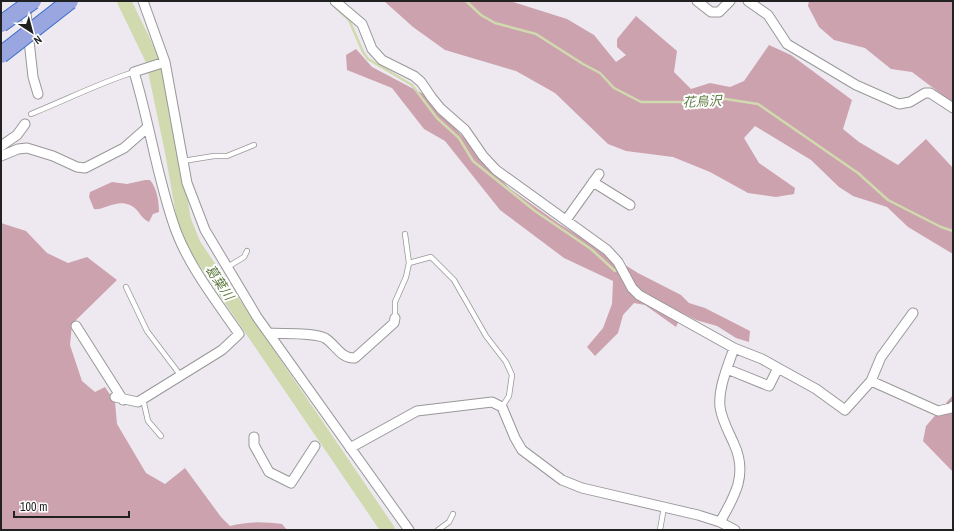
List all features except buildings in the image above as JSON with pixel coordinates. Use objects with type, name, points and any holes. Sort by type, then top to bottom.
[{"type":"highway","points":[[1,24],[33,1]]},
{"type":"highway","points":[[1,54],[70,1]]},
{"type":"street","points":[[25,1],[33,77],[38,94]]},
{"type":"street","points":[[143,1],[164,62],[187,182],[193,202],[205,230],[226,268],[269,333],[409,530]]},
{"type":"street","points":[[335,1],[362,24],[372,49],[382,60],[414,76],[421,82],[432,98],[465,130],[483,156],[496,170],[607,250],[618,262],[632,288],[639,295],[734,348],[762,359],[816,389],[845,410],[871,382],[881,357],[912,313]]},
{"type":"street","points":[[697,1],[711,12],[719,12],[730,1]]},
{"type":"street","points":[[748,1],[768,15],[787,44],[856,85],[899,104],[910,102],[925,93],[930,93],[953,108]]},
{"type":"street","points":[[76,326],[119,398],[138,402],[222,350],[239,334],[190,260],[176,232],[160,182],[135,71],[164,62]]},
{"type":"street","points":[[1,146],[17,134],[25,124]]},
{"type":"street","points":[[1,156],[18,148],[27,148],[53,156],[77,167],[85,168],[124,148],[148,127]]},
{"type":"street","points":[[566,220],[599,174]]},
{"type":"street","points":[[593,182],[630,205]]},
{"type":"street","points":[[269,333],[325,338],[342,355],[349,359],[355,358],[394,323],[396,318]]},
{"type":"street","points":[[720,522],[733,500],[740,472],[741,461],[723,420],[720,406],[722,389],[734,348]]},
{"type":"street","points":[[727,369],[769,386],[778,368]]},
{"type":"street","points":[[871,382],[938,412],[953,406]]},
{"type":"street","points":[[350,448],[417,411],[492,402],[502,407],[515,438],[522,450],[562,480],[582,488],[720,522],[735,530]]},
{"type":"street","points":[[254,437],[254,445],[269,472],[291,483],[315,446]]},
{"type":"lane","points":[[31,114],[86,92],[106,80],[135,71]]},
{"type":"lane","points":[[183,160],[227,156],[254,145]]},
{"type":"lane","points":[[396,318],[395,302],[406,277],[409,263],[405,234]]},
{"type":"lane","points":[[226,268],[244,257],[247,251]]},
{"type":"lane","points":[[409,263],[431,256],[454,280],[486,336],[506,362],[512,375],[509,396],[502,407]]},
{"type":"lane","points":[[126,287],[147,331],[181,376]]},
{"type":"lane","points":[[143,399],[148,421],[161,436]]},
{"type":"lane","points":[[660,530],[664,507]]},
{"type":"lane","points":[[438,530],[448,522],[453,514]]},
{"type":"shaded area","points":[[384,1],[510,1],[567,19],[594,35],[616,62],[626,55],[617,47],[617,39],[636,16],[677,51],[674,72],[691,89],[710,83],[730,87],[744,81],[769,45],[791,55],[852,100],[843,129],[859,142],[898,165],[926,139],[953,168],[953,254],[908,227],[887,207],[853,196],[839,187],[811,160],[755,126],[744,138],[759,163],[795,188],[794,194],[776,197],[748,193],[710,172],[673,157],[626,151],[608,144],[555,93],[516,71],[445,50],[413,27]]},
{"type":"shaded area","points":[[809,1],[953,1],[953,103],[912,72],[891,69],[865,48],[834,40],[819,27],[808,6]]},
{"type":"shaded area","points":[[356,49],[372,67],[425,95],[509,188],[558,223],[638,273],[681,295],[689,303],[705,308],[750,331],[749,342],[736,338],[717,326],[696,320],[682,313],[676,327],[645,305],[634,303],[623,315],[618,333],[595,356],[587,347],[603,328],[612,304],[613,281],[564,258],[500,210],[445,141],[424,129],[392,88],[347,70],[346,55]]},
{"type":"shaded area","points":[[150,180],[152,183],[156,191],[159,204],[159,212],[153,214],[149,222],[130,205],[120,203],[94,209],[89,197],[90,192],[112,182],[127,184]]},
{"type":"shaded area","points":[[1,223],[26,231],[47,253],[68,263],[87,257],[117,280],[72,324],[70,345],[82,381],[95,392],[105,387],[115,402],[117,424],[146,473],[165,484],[185,468],[221,517],[230,526],[256,522],[282,524],[287,530],[1,530]]},
{"type":"shaded area","points":[[953,395],[953,472],[923,441],[926,426]]},
{"type":"waterway","name":"葛葉川","points":[[124,1],[153,61],[172,152],[184,220],[194,245],[388,530]]},
{"type":"waterway","name":"花鳥沢","points":[[466,1],[481,15],[495,23],[536,34],[600,73],[614,88],[641,102],[691,102],[719,98],[758,104],[858,173],[888,200],[941,227],[953,231]]},
{"type":"waterway","points":[[335,7],[349,20],[363,52],[368,59],[412,85],[437,118],[459,138],[473,161],[535,211],[591,249],[615,271]]}]
